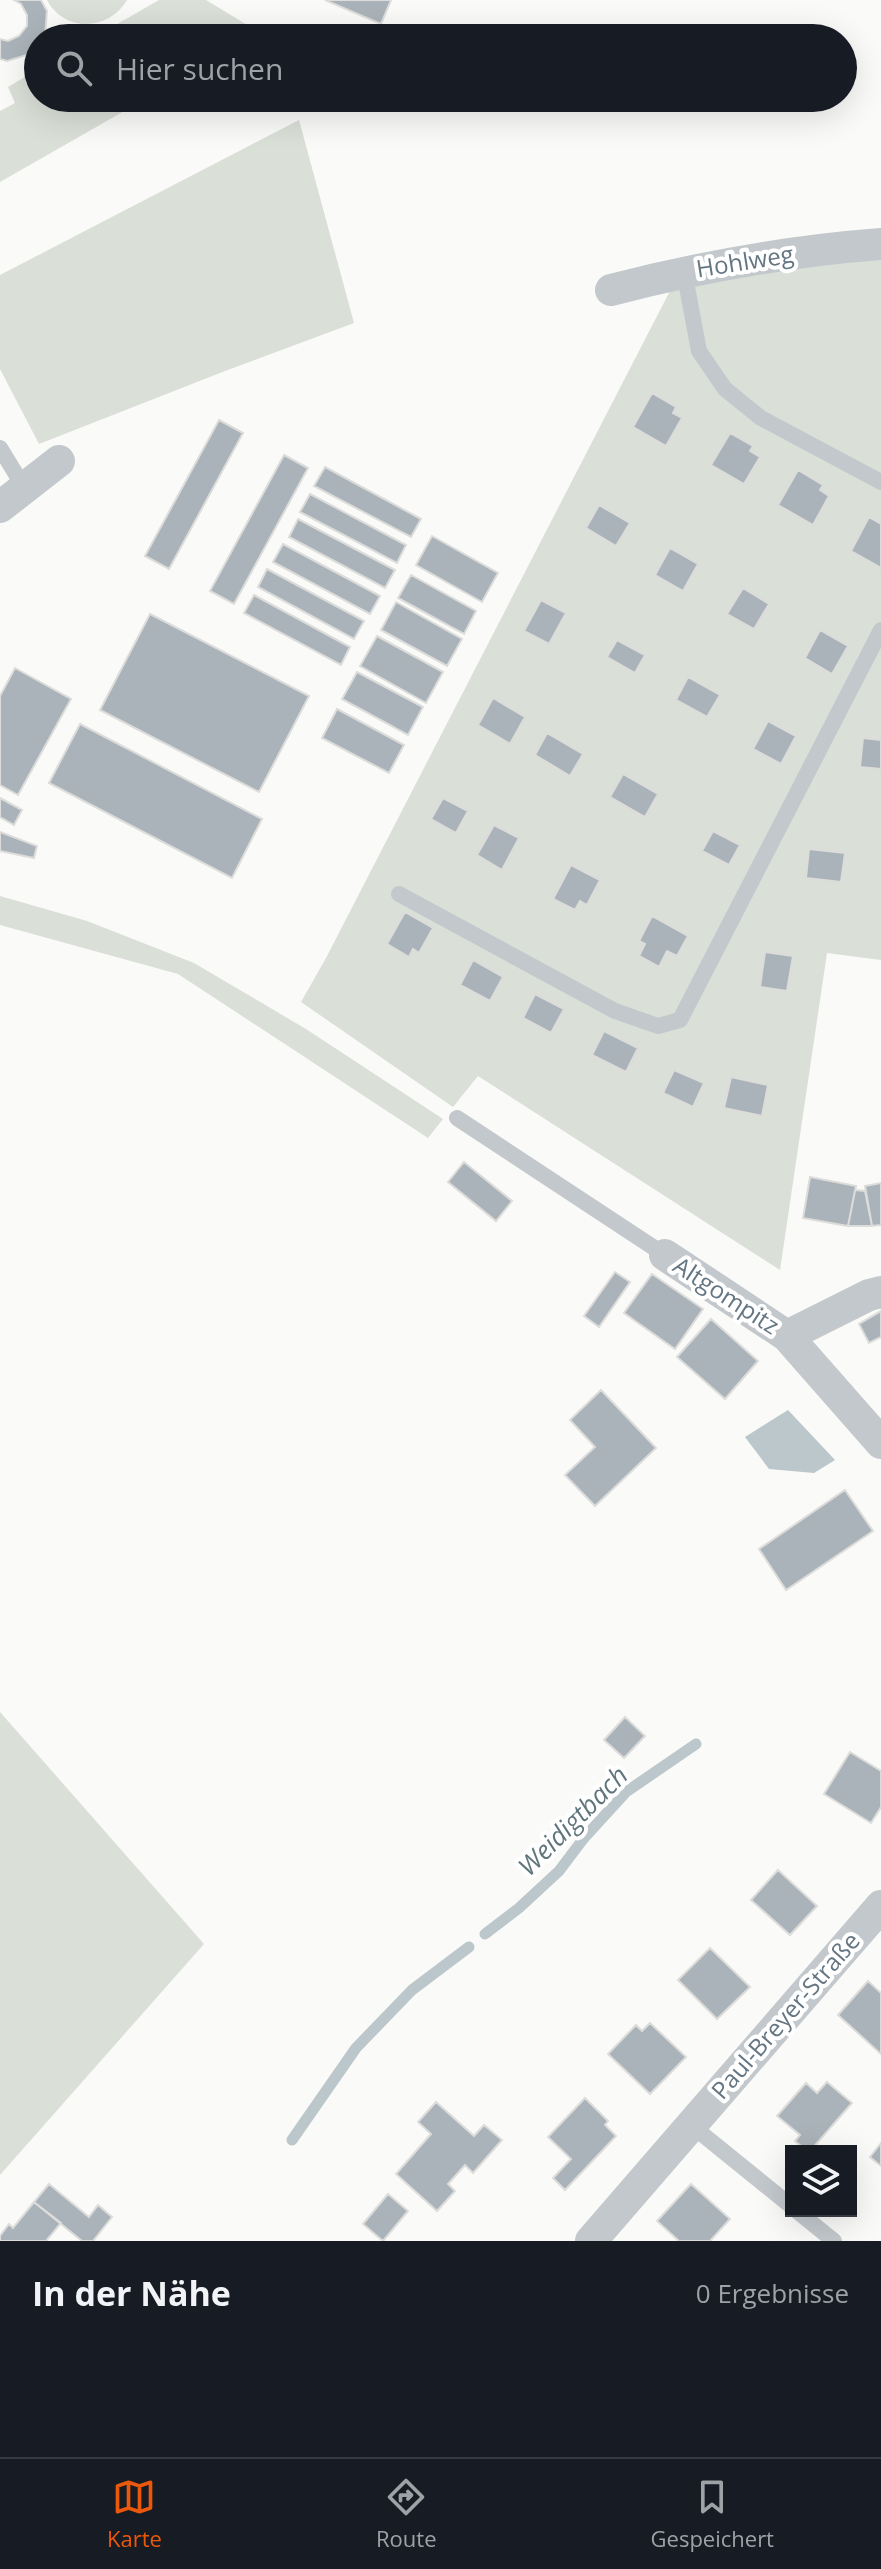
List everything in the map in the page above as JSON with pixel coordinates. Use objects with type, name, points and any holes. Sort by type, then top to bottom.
[{"type":"street","name":"Hohlweg","points":[[611,290],[684,271],[839,247],[881,244]]},
{"type":"street","points":[[13,498],[59,461]]},
{"type":"street","name":"Altgompitz","points":[[665,1255],[787,1336],[881,1443]]},
{"type":"street","name":"Altgompitz","points":[[787,1336],[881,1292]]},
{"type":"street","name":"Paul-Breyer-Straße","points":[[591,2241],[881,1906]]},
{"type":"lane","points":[[684,271],[699,351],[725,389],[761,418],[881,482]]},
{"type":"lane","points":[[0,448],[13,498]]},
{"type":"lane","points":[[399,894],[615,1011],[658,1026],[680,1020],[881,630]]},
{"type":"lane","points":[[457,1118],[665,1255]]},
{"type":"lane","points":[[691,2125],[785,2201]]},
{"type":"lane","points":[[804,2217],[834,2241]]},
{"type":"shaded area","points":[[47,0],[127,0],[109,18],[87,24],[64,18]]},
{"type":"shaded area","points":[[159,0],[206,0],[246,24],[117,24]]},
{"type":"shaded area","points":[[24,77],[24,112],[122,112],[0,182],[0,111],[15,103],[8,87]]},
{"type":"shaded area","points":[[299,120],[354,323],[39,444],[0,369],[0,275]]},
{"type":"shaded area","points":[[881,253],[881,960],[827,953],[780,1270],[478,1076],[453,1107],[301,1002],[672,287]]},
{"type":"shaded area","points":[[0,896],[87,921],[194,963],[306,1029],[443,1119],[428,1138],[178,974],[0,925]]},
{"type":"shaded area","points":[[788,1410],[835,1460],[814,1473],[769,1469],[745,1437]]},
{"type":"shaded area","points":[[0,1712],[204,1944],[0,2175]]},
{"type":"building","points":[[14,0],[41,0],[47,11],[46,24],[27,24],[27,15],[21,4]]},
{"type":"building","points":[[325,0],[391,0],[381,24]]},
{"type":"building","points":[[24,30],[24,56],[7,61],[0,59],[0,39],[8,41]]},
{"type":"building","points":[[652,393],[676,407],[673,413],[682,418],[666,446],[633,427]]},
{"type":"building","points":[[219,420],[243,433],[169,569],[145,556]]},
{"type":"building","points":[[730,433],[753,446],[750,451],[760,457],[744,484],[711,465]]},
{"type":"building","points":[[284,455],[308,468],[234,604],[210,591]]},
{"type":"building","points":[[325,467],[421,519],[411,537],[314,486]]},
{"type":"building","points":[[798,470],[823,485],[820,490],[829,496],[813,525],[778,505]]},
{"type":"building","points":[[310,494],[406,545],[397,563],[300,512]]},
{"type":"building","points":[[599,505],[630,523],[616,546],[586,528]]},
{"type":"building","points":[[869,517],[881,524],[881,568],[851,551]]},
{"type":"building","points":[[298,519],[395,570],[385,588],[289,537]]},
{"type":"building","points":[[432,536],[498,573],[482,602],[416,565]]},
{"type":"building","points":[[283,544],[380,596],[370,614],[273,562]]},
{"type":"building","points":[[670,548],[698,564],[683,591],[655,575]]},
{"type":"building","points":[[267,569],[364,621],[354,639],[258,587]]},
{"type":"building","points":[[411,575],[476,611],[464,634],[398,598]]},
{"type":"building","points":[[743,588],[769,604],[754,629],[727,614]]},
{"type":"building","points":[[254,595],[350,647],[341,665],[244,613]]},
{"type":"building","points":[[541,600],[566,613],[549,644],[524,631]]},
{"type":"building","points":[[396,602],[462,639],[447,666],[381,630]]},
{"type":"building","points":[[150,614],[309,696],[259,792],[100,710]]},
{"type":"building","points":[[820,630],[848,646],[832,674],[805,658]]},
{"type":"building","points":[[377,636],[443,672],[426,703],[360,666]]},
{"type":"building","points":[[617,640],[645,655],[635,673],[607,657]]},
{"type":"building","points":[[15,668],[71,699],[18,795],[0,785],[0,696]]},
{"type":"building","points":[[357,672],[423,707],[408,735],[342,699]]},
{"type":"building","points":[[688,677],[720,695],[707,717],[676,700]]},
{"type":"building","points":[[493,698],[525,717],[510,744],[478,725]]},
{"type":"building","points":[[337,709],[404,745],[389,773],[322,738]]},
{"type":"building","points":[[768,721],[796,736],[781,764],[753,749]]},
{"type":"building","points":[[80,724],[262,819],[232,878],[49,783]]},
{"type":"building","points":[[547,733],[583,754],[570,776],[535,755]]},
{"type":"building","points":[[863,738],[881,740],[881,769],[860,767]]},
{"type":"building","points":[[623,774],[658,794],[645,817],[610,797]]},
{"type":"building","points":[[0,798],[22,810],[14,825],[0,817]]},
{"type":"building","points":[[443,798],[468,811],[456,833],[431,819]]},
{"type":"building","points":[[494,825],[519,838],[502,870],[477,855]]},
{"type":"building","points":[[713,831],[740,845],[729,865],[702,851]]},
{"type":"building","points":[[0,832],[37,846],[34,858],[0,851]]},
{"type":"building","points":[[809,849],[845,853],[841,882],[806,878]]},
{"type":"building","points":[[571,865],[600,880],[587,905],[580,901],[575,910],[553,899]]},
{"type":"building","points":[[405,912],[433,928],[419,953],[413,949],[409,957],[387,944]]},
{"type":"building","points":[[652,916],[688,936],[677,956],[667,951],[659,967],[639,956],[645,944],[639,941]]},
{"type":"building","points":[[765,952],[793,956],[787,991],[760,987]]},
{"type":"building","points":[[473,960],[503,977],[490,1001],[460,985]]},
{"type":"building","points":[[535,994],[564,1009],[551,1033],[523,1018]]},
{"type":"building","points":[[604,1031],[638,1048],[626,1072],[592,1055]]},
{"type":"building","points":[[674,1070],[704,1083],[693,1107],[663,1093]]},
{"type":"building","points":[[731,1077],[768,1085],[762,1116],[724,1108]]},
{"type":"building","points":[[464,1162],[512,1201],[496,1221],[448,1182]]},
{"type":"building","points":[[810,1177],[856,1186],[848,1226],[803,1218]]},
{"type":"building","points":[[881,1183],[881,1225],[872,1226],[865,1186]]},
{"type":"building","points":[[855,1190],[865,1191],[872,1226],[848,1226]]},
{"type":"building","points":[[615,1272],[630,1282],[599,1327],[584,1316]]},
{"type":"building","points":[[652,1274],[703,1309],[675,1349],[624,1313]]},
{"type":"building","points":[[881,1311],[881,1337],[869,1343],[859,1324]]},
{"type":"building","points":[[711,1319],[758,1361],[725,1399],[677,1357]]},
{"type":"building","points":[[601,1390],[656,1448],[595,1506],[565,1475],[595,1447],[570,1420]]},
{"type":"building","points":[[845,1490],[873,1531],[786,1590],[759,1549]]},
{"type":"building","points":[[625,1717],[645,1736],[624,1758],[604,1740]]},
{"type":"building","points":[[850,1752],[881,1771],[881,1807],[871,1823],[824,1794]]},
{"type":"building","points":[[778,1870],[817,1906],[790,1935],[751,1900]]},
{"type":"building","points":[[710,1948],[750,1987],[717,2019],[678,1980]]},
{"type":"building","points":[[868,1981],[881,1993],[881,2054],[838,2015]]},
{"type":"building","points":[[650,2023],[686,2057],[650,2094],[608,2054],[636,2025],[642,2031]]},
{"type":"building","points":[[827,2082],[852,2103],[815,2145],[800,2145],[795,2141],[800,2135],[777,2116],[806,2083],[817,2093]]},
{"type":"building","points":[[585,2098],[608,2121],[605,2125],[616,2136],[565,2190],[553,2178],[571,2159],[548,2137]]},
{"type":"building","points":[[436,2102],[474,2136],[484,2125],[502,2140],[473,2173],[465,2165],[448,2184],[455,2191],[437,2211],[396,2174],[431,2134],[418,2122]]},
{"type":"building","points":[[881,2143],[881,2166],[870,2157]]},
{"type":"building","points":[[49,2184],[89,2217],[98,2205],[112,2217],[93,2241],[82,2241],[34,2202]]},
{"type":"building","points":[[691,2184],[730,2219],[710,2241],[679,2241],[657,2221]]},
{"type":"building","points":[[388,2194],[408,2211],[383,2241],[363,2224]]},
{"type":"building","points":[[34,2202],[61,2223],[46,2241],[0,2241],[9,2224],[13,2228]]},
{"type":"waterway","name":"Weidigtbach","points":[[485,1934],[559,1871],[626,1792],[696,1744]]},
{"type":"waterway","name":"Weidigtbach","points":[[292,2140],[356,2048],[412,1990],[469,1947]]}]
